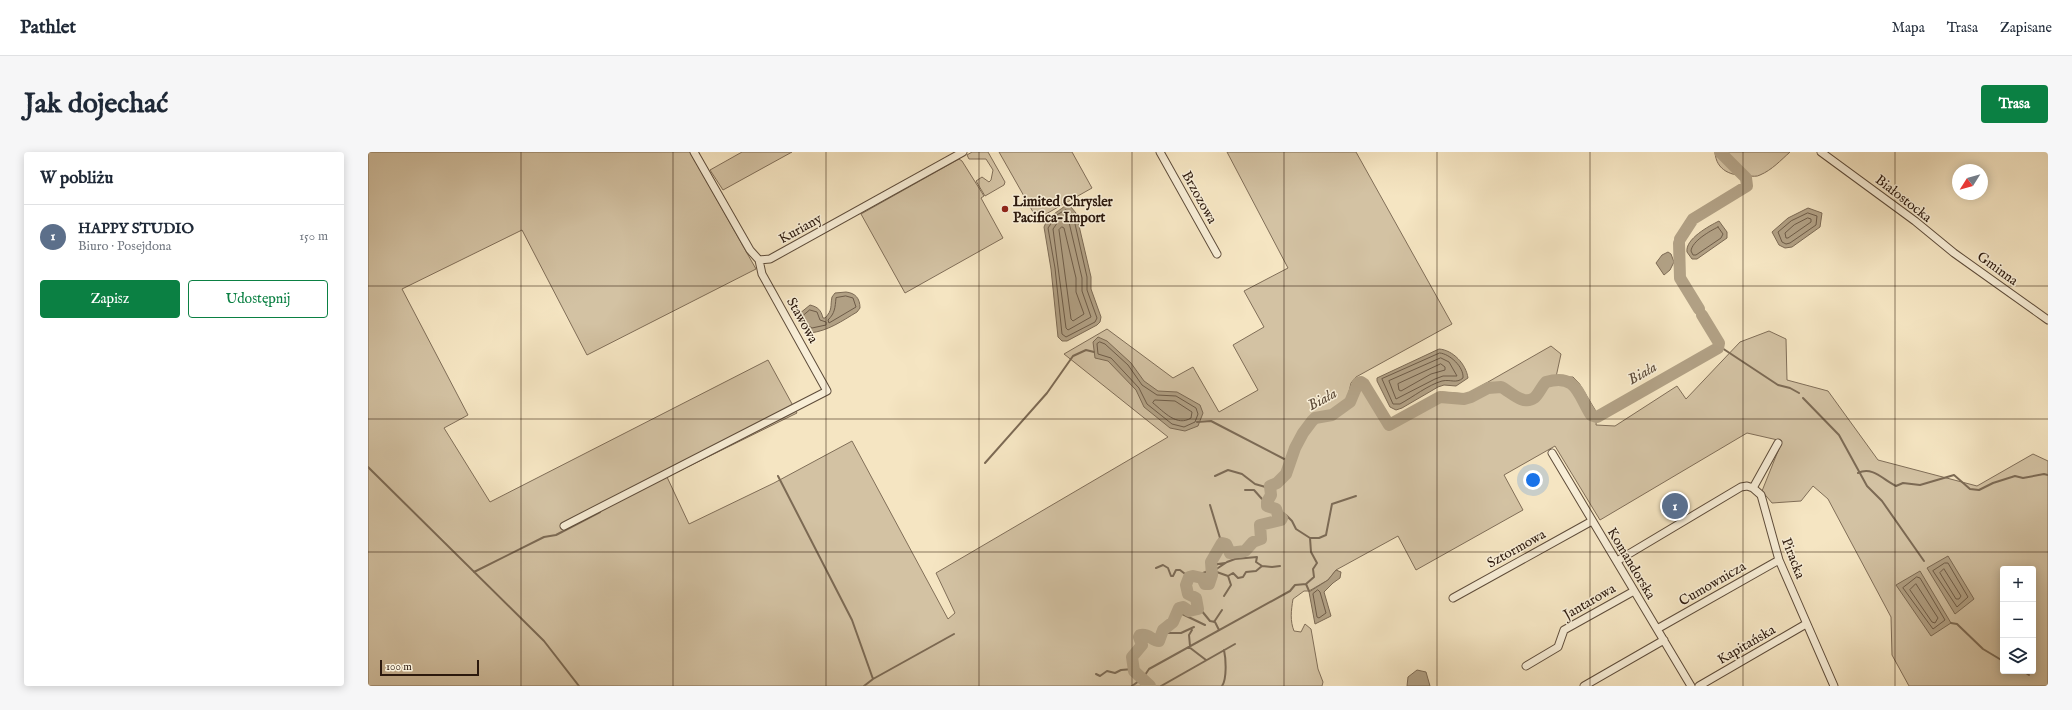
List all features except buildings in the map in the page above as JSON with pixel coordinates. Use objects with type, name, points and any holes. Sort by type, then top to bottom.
[{"type":"street","points":[[694,152],[750,250],[759,260]]},
{"type":"street","name":"Kuriany","points":[[759,260],[770,259],[963,152]]},
{"type":"street","name":"Brzozowa","points":[[1160,152],[1217,254]]},
{"type":"street","name":"Białostocka","points":[[1821,152],[1915,221],[1932,236]]},
{"type":"street","name":"Gminna","points":[[1932,236],[2048,320]]},
{"type":"street","name":"Stawowa","points":[[564,526],[827,391],[762,274],[759,260]]},
{"type":"street","points":[[1617,561],[1741,487],[1747,486],[1753,488],[1778,443]]},
{"type":"street","name":"Komandorska","points":[[1552,453],[1691,686]]},
{"type":"street","name":"Piracka","points":[[1753,488],[1757,490],[1763,500],[1779,560],[1834,686]]},
{"type":"street","name":"Sztormowa","points":[[1453,598],[1592,521]]},
{"type":"street","name":"Cumownicza","points":[[1657,629],[1779,560]]},
{"type":"street","name":"Jantarowa","points":[[1526,666],[1558,647],[1564,630],[1634,591]]},
{"type":"street","name":"Kapitańska","points":[[1699,686],[1806,624]]},
{"type":"street","points":[[1584,686],[1664,640]]},
{"type":"shaded area","points":[[368,152],[690,152],[756,269],[587,355],[522,230],[402,289],[468,415],[444,428],[490,502],[768,360],[797,413],[667,477],[689,524],[774,483],[852,441],[948,619],[955,613],[936,573],[1168,437],[1064,354],[1107,329],[1173,378],[1193,367],[1219,412],[1258,390],[1233,345],[1264,327],[1244,291],[1288,268],[1227,152],[1356,152],[1452,324],[1356,377],[1351,383],[1348,396],[1354,392],[1355,386],[1361,382],[1389,425],[1391,422],[1442,392],[1467,394],[1551,346],[1561,354],[1556,377],[1573,377],[1579,383],[1597,413],[1596,425],[1615,426],[1677,386],[1686,399],[1740,342],[1769,331],[1786,339],[1787,380],[1828,391],[1878,460],[1977,486],[2033,454],[2048,461],[2048,686],[1909,686],[1892,655],[1891,617],[1828,499],[1813,486],[1801,501],[1772,503],[1762,491],[1782,441],[1747,433],[1600,520],[1555,446],[1504,475],[1523,510],[1416,570],[1398,536],[1336,570],[1328,580],[1309,591],[1304,591],[1293,599],[1291,620],[1294,631],[1301,632],[1305,624],[1311,629],[1318,669],[1323,682],[1322,686],[368,686]]},
{"type":"shaded area","points":[[742,152],[792,152],[723,190],[710,170]]},
{"type":"shaded area","points":[[972,152],[988,152],[1005,182],[1004,185],[985,196],[976,181],[982,177],[989,182],[991,180],[993,170],[986,159],[969,159],[967,155]]},
{"type":"shaded area","points":[[999,152],[1072,152],[1092,188],[1037,219]]},
{"type":"shaded area","points":[[1715,152],[1790,152],[1776,165],[1759,176],[1742,176],[1726,171],[1722,168],[1718,164]]},
{"type":"shaded area","points":[[959,159],[962,161],[984,196],[981,198],[1003,238],[905,293],[861,214]]},
{"type":"water","points":[[1065,206],[1070,206],[1076,213],[1091,277],[1091,289],[1101,317],[1100,322],[1097,325],[1067,341],[1062,341],[1058,337],[1051,269],[1044,227],[1050,217]]},
{"type":"water","points":[[1808,208],[1822,213],[1820,227],[1792,247],[1785,248],[1779,245],[1772,232],[1788,218]]},
{"type":"water","points":[[1719,221],[1727,232],[1727,238],[1697,259],[1692,259],[1687,252],[1687,247],[1690,242],[1698,234]]},
{"type":"water","points":[[1668,252],[1671,254],[1674,262],[1670,270],[1664,275],[1656,263],[1662,255]]},
{"type":"water","points":[[846,292],[854,295],[858,299],[860,308],[857,312],[835,325],[810,333],[801,322],[799,314],[810,305],[819,309],[823,318],[825,318],[830,310],[832,297],[835,293]]},
{"type":"water","points":[[1098,337],[1107,341],[1131,363],[1144,381],[1158,391],[1177,392],[1200,405],[1203,413],[1198,426],[1185,431],[1170,428],[1144,407],[1136,390],[1108,361],[1095,358],[1093,342]]},
{"type":"water","points":[[1439,349],[1454,355],[1462,363],[1468,378],[1456,386],[1444,385],[1438,387],[1402,408],[1396,410],[1390,407],[1377,381],[1377,378]]},
{"type":"water","points":[[1948,556],[1974,599],[1955,614],[1927,568]]},
{"type":"water","points":[[1336,570],[1341,572],[1340,578],[1324,592],[1331,616],[1315,624],[1309,592],[1328,580]]},
{"type":"water","points":[[1920,571],[1951,623],[1931,636],[1896,585]]},
{"type":"water","points":[[1417,670],[1426,672],[1430,686],[1407,686],[1408,677]]},
{"type":"waterway","name":"Biała","points":[[1680,239],[1693,219],[1747,186],[1746,178],[1720,152]]},
{"type":"waterway","name":"Biała","points":[[1679,243],[1680,278],[1699,309]]},
{"type":"waterway","name":"Biała","points":[[1150,686],[1134,671],[1132,657],[1142,645],[1139,637],[1140,635],[1146,635],[1159,641],[1163,630],[1173,622],[1179,608],[1183,607],[1189,611],[1198,609],[1196,598],[1188,594],[1186,585],[1189,577],[1193,576],[1202,578],[1205,584],[1209,584],[1212,575],[1211,562],[1222,543],[1226,544],[1230,553],[1245,551],[1253,542],[1261,539],[1260,525],[1281,520],[1282,518],[1278,515],[1276,509],[1267,506],[1267,502],[1271,495],[1270,486],[1277,483],[1286,474],[1295,448],[1303,433],[1312,421],[1315,418],[1332,415],[1350,402],[1358,383],[1361,382],[1364,384],[1389,425],[1440,397],[1464,399],[1488,388],[1501,387],[1521,399],[1530,400],[1536,396],[1546,382],[1556,380],[1570,383],[1579,393],[1591,415],[1597,417],[1718,348],[1719,343],[1702,315]]},
{"type":"waterway","points":[[1719,346],[1778,385],[1790,388],[1799,393]]},
{"type":"waterway","points":[[985,463],[1047,393],[1073,356],[1086,350],[1094,352]]},
{"type":"waterway","points":[[1803,398],[1839,435],[1867,486],[1882,501],[1924,561]]},
{"type":"waterway","points":[[1197,422],[1211,421],[1290,462]]},
{"type":"waterway","points":[[368,467],[544,641],[579,686]]},
{"type":"waterway","points":[[1215,476],[1228,470],[1242,474],[1255,484],[1269,488]]},
{"type":"waterway","points":[[1858,473],[1863,471],[1873,472],[1896,486],[1903,483],[1920,485],[1954,475],[1970,489],[1979,490],[1993,483],[2015,476],[2023,478],[2044,474],[2048,475]]},
{"type":"waterway","points":[[778,476],[852,620],[873,679],[864,686]]},
{"type":"waterway","points":[[1245,490],[1254,490],[1267,502]]},
{"type":"waterway","points":[[1310,538],[1319,538],[1326,535],[1332,504],[1356,496]]},
{"type":"waterway","points":[[1210,505],[1220,538],[1218,542],[1220,546]]},
{"type":"waterway","points":[[474,572],[544,537],[556,535],[600,512]]},
{"type":"waterway","points":[[1132,686],[1143,678],[1149,669],[1290,591],[1295,585],[1306,584],[1314,577],[1313,569],[1317,563],[1311,552],[1310,538],[1296,529],[1292,521],[1286,515],[1281,517]]},
{"type":"waterway","points":[[1215,570],[1227,562],[1235,559],[1257,557],[1256,562],[1262,566]]},
{"type":"waterway","points":[[1211,567],[1225,563]]},
{"type":"waterway","points":[[1156,568],[1163,565],[1168,568],[1171,576],[1173,576],[1176,570],[1180,570],[1189,577]]},
{"type":"waterway","points":[[1195,576],[1211,570],[1228,576],[1233,573],[1238,578],[1243,577],[1246,572],[1256,571],[1262,566],[1280,566]]},
{"type":"waterway","points":[[1224,596],[1231,585],[1228,576]]},
{"type":"waterway","points":[[1306,584],[1309,591]]},
{"type":"waterway","points":[[1197,610],[1201,610],[1210,621],[1215,622],[1219,630]]},
{"type":"waterway","points":[[1214,622],[1222,610]]},
{"type":"waterway","points":[[1178,612],[1205,625]]},
{"type":"waterway","points":[[1951,623],[1957,624],[1983,649],[2000,659]]},
{"type":"waterway","points":[[1163,633],[1181,633],[1194,627]]},
{"type":"waterway","points":[[1190,646],[1189,635],[1192,630]]},
{"type":"waterway","points":[[873,679],[954,634]]},
{"type":"waterway","points":[[1161,686],[1235,644]]},
{"type":"waterway","points":[[1189,647],[1206,660]]},
{"type":"waterway","points":[[1222,686],[1224,683],[1226,664],[1224,650]]},
{"type":"waterway","points":[[1096,674],[1100,676],[1107,671],[1115,673],[1121,670],[1133,669]]},
{"type":"place","name":"Limited Chrysler Pacifica-Import","points":[[1005,209]]},
{"type":"place","name":"HAPPY STUDIO","points":[[1675,506]]}]
